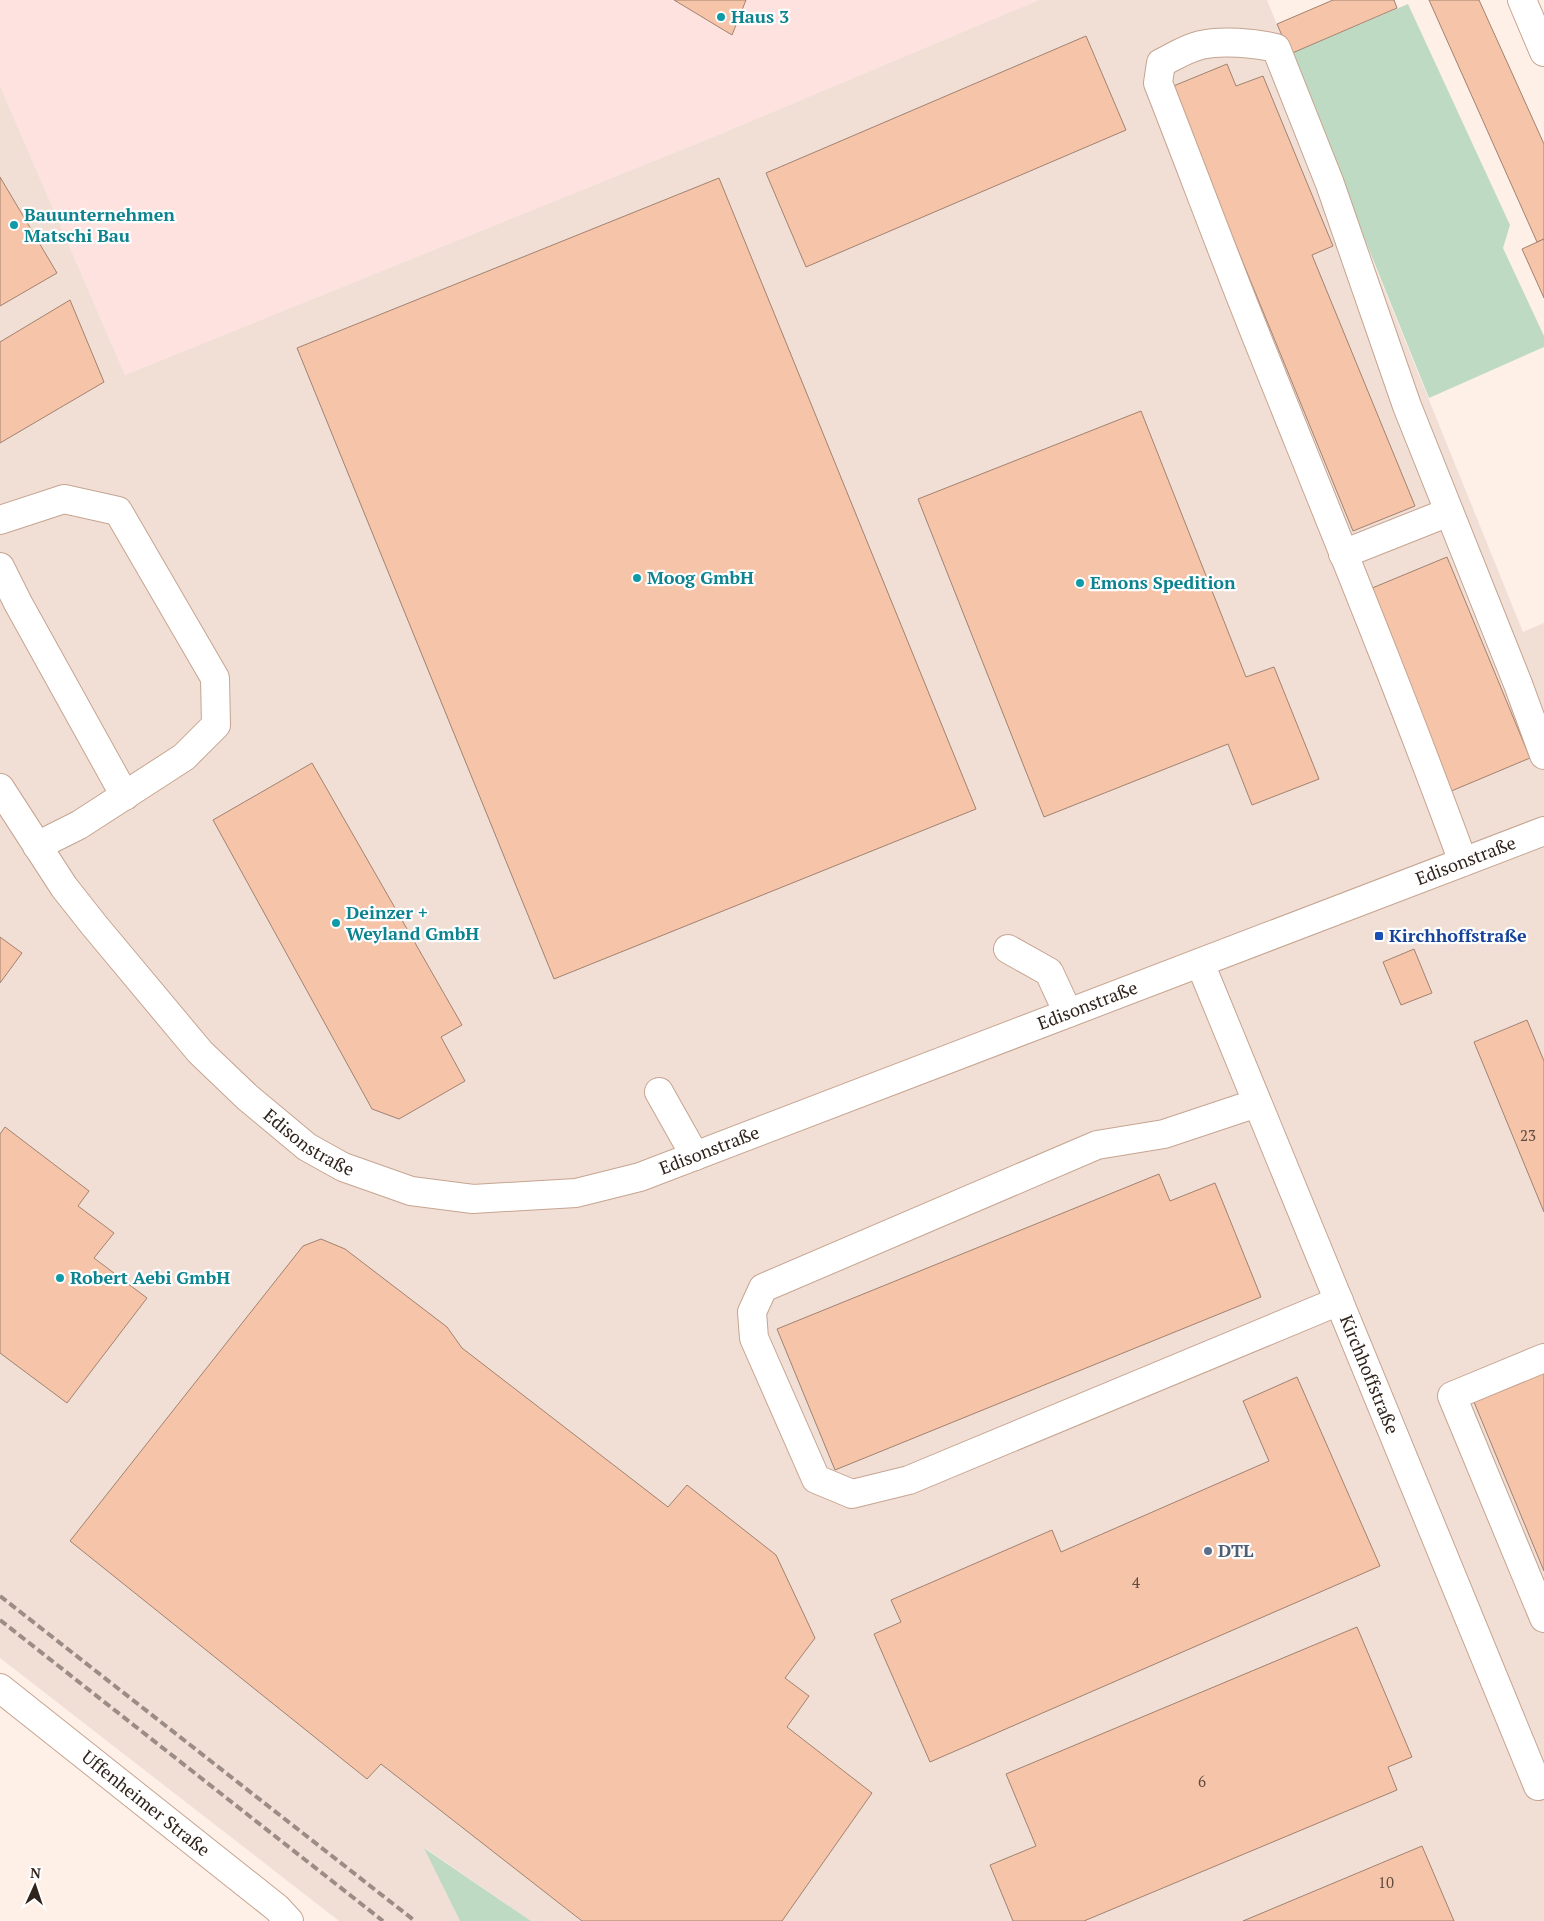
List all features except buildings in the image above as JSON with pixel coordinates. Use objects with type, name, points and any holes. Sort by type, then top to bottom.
[{"type":"street","points":[[1522,0],[1544,52]]},
{"type":"street","points":[[1463,862],[1344,554],[1264,356],[1158,84],[1161,63],[1201,45],[1236,43],[1258,44],[1276,48],[1330,184],[1407,406],[1518,684],[1544,755]]},
{"type":"street","points":[[0,520],[64,499],[118,511],[215,678],[216,725],[184,757],[79,825],[37,846]]},
{"type":"street","points":[[1344,554],[1449,512]]},
{"type":"street","points":[[0,566],[18,603],[125,796]]},
{"type":"street","name":"Edisonstraße","points":[[0,788],[64,886],[94,925],[200,1052],[278,1125],[307,1147],[343,1167],[411,1191],[473,1199],[576,1194],[640,1177],[1544,831]]},
{"type":"street","points":[[1008,949],[1049,972],[1068,1012]]},
{"type":"street","name":"Kirchhoffstraße","points":[[1200,963],[1339,1301],[1536,1756],[1538,1786]]},
{"type":"street","points":[[659,1092],[695,1156]]},
{"type":"street","points":[[1257,1102],[1164,1134],[1097,1145],[763,1288],[752,1312],[754,1338],[816,1479],[852,1494],[910,1480],[1339,1301]]},
{"type":"street","points":[[1544,1358],[1452,1396],[1544,1618]]},
{"type":"street","name":"Uffenheimer Straße","points":[[0,1688],[277,1908],[289,1921]]},
{"type":"shaded area","points":[[0,0],[1039,0],[723,133],[125,375],[0,86]]},
{"type":"shaded area","points":[[1039,0],[1267,0],[1523,632],[1544,623],[1544,1921],[531,1921],[425,1848],[460,1921],[339,1921],[0,1658],[0,86],[125,375],[723,133]]},
{"type":"green space","points":[[1408,4],[1510,225],[1503,248],[1544,336],[1544,347],[1429,398],[1290,54]]},
{"type":"green space","points":[[424,1848],[531,1921],[460,1921]]},
{"type":"railway","points":[[0,1596],[415,1921]]},
{"type":"railway","points":[[0,1620],[383,1921]]},
{"type":"place","name":"Haus 3","points":[[721,17]]},
{"type":"place","name":"Bauunternehmen Matschi Bau","points":[[14,225]]},
{"type":"place","name":"Moog GmbH","points":[[637,578]]},
{"type":"place","name":"Emons Spedition","points":[[1080,583]]},
{"type":"place","name":"Deinzer + Weyland GmbH","points":[[336,923]]},
{"type":"place","name":"Kirchhoffstraße","points":[[1379,936]]},
{"type":"place","name":"Robert Aebi GmbH","points":[[60,1278]]},
{"type":"place","name":"DTL","points":[[1208,1551]]}]
